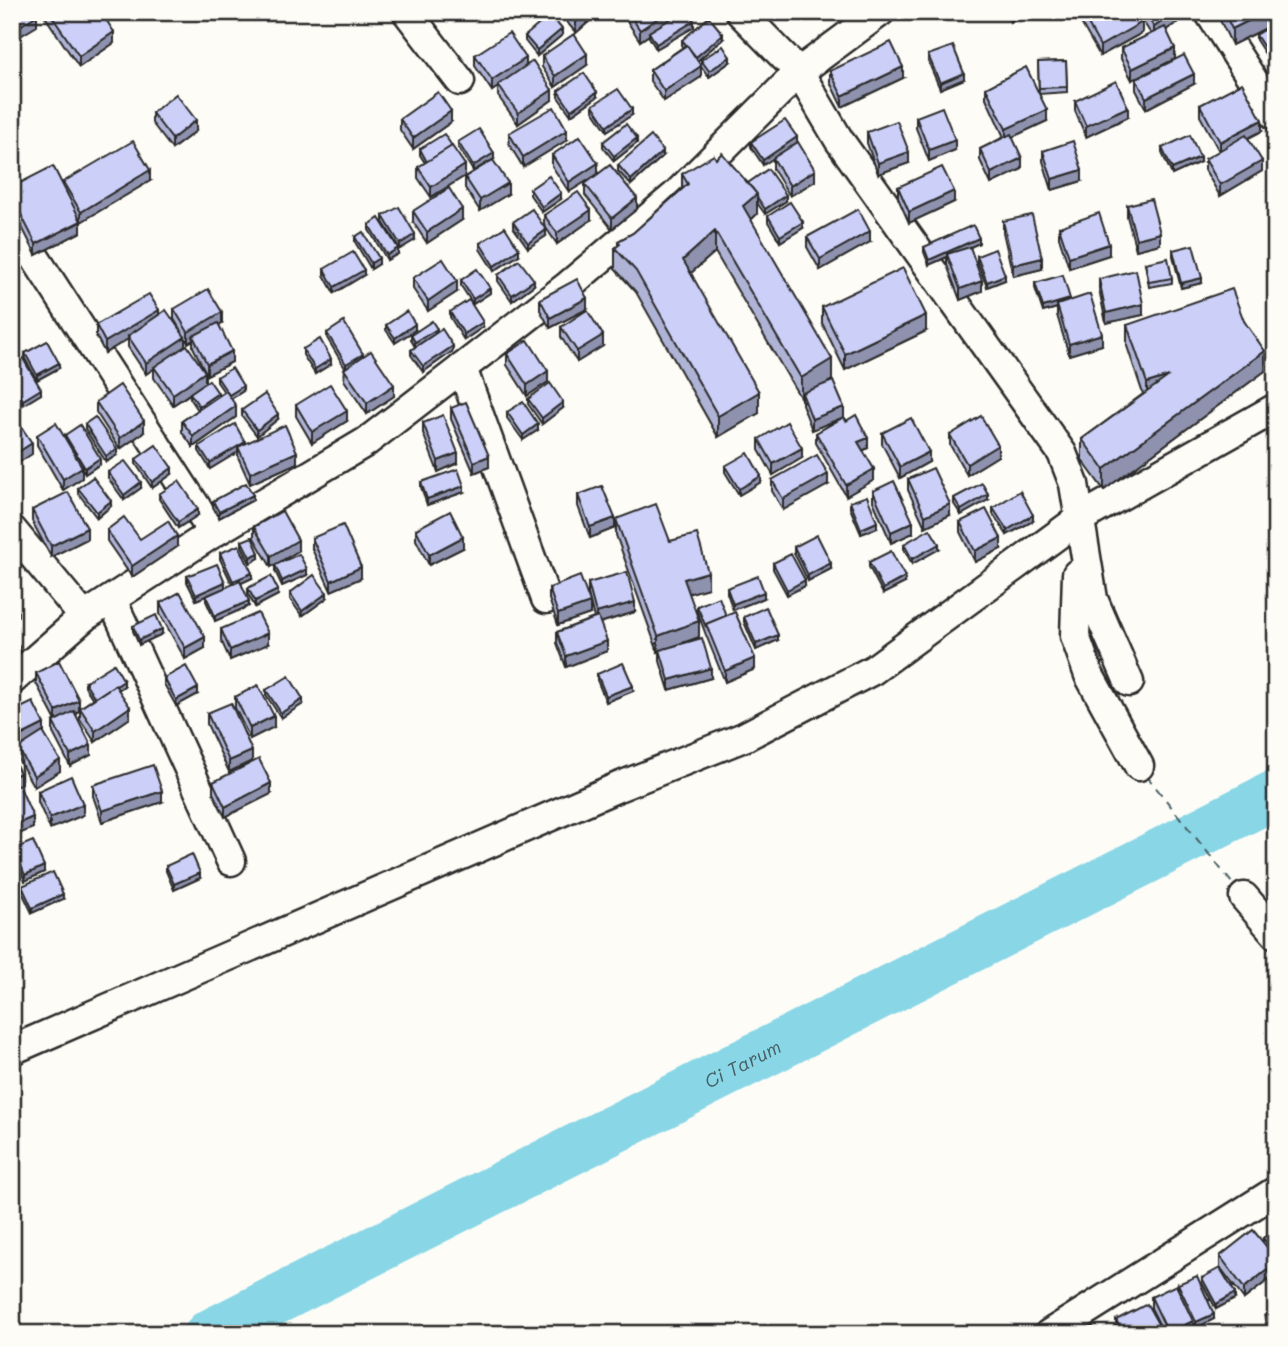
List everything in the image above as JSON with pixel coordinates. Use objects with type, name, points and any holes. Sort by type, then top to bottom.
[{"type":"main road","points":[[1190,1334],[1258,1308]]},
{"type":"street","points":[[407,12],[460,81]]},
{"type":"street","points":[[740,12],[799,72],[846,150],[1062,453],[1074,484],[1093,600],[1129,682]]},
{"type":"street","points":[[12,680],[83,617],[214,533],[366,442],[569,285],[676,195],[799,72],[880,12]]},
{"type":"street","points":[[1209,12],[1276,116]]},
{"type":"street","points":[[12,222],[214,533]]},
{"type":"street","points":[[462,368],[546,599]]},
{"type":"street","points":[[12,1050],[618,787],[744,737],[873,670],[1079,519],[1276,408]]},
{"type":"street","points":[[1079,519],[1075,636],[1089,675],[1139,766]]},
{"type":"street","points":[[12,530],[83,617]]},
{"type":"street","points":[[112,600],[231,861]]},
{"type":"street","points":[[1244,897],[1276,934]]},
{"type":"street","points":[[1049,1334],[1276,1191]]},
{"type":"building","points":[[12,12],[35,12],[37,15],[12,31]]},
{"type":"building","points":[[49,12],[101,12],[114,32],[79,56]]},
{"type":"building","points":[[568,12],[587,12],[576,22]]},
{"type":"building","points":[[628,12],[667,12],[640,30]]},
{"type":"building","points":[[682,12],[689,12],[694,21],[656,44],[649,32]]},
{"type":"building","points":[[1081,12],[1137,12],[1142,22],[1100,46]]},
{"type":"building","points":[[1144,12],[1176,12],[1154,27]]},
{"type":"building","points":[[1224,12],[1266,12],[1232,29]]},
{"type":"building","points":[[550,15],[562,29],[537,50],[525,36]]},
{"type":"building","points":[[709,17],[723,34],[696,57],[682,40]]},
{"type":"building","points":[[1276,23],[1276,46],[1267,52],[1256,35]]},
{"type":"building","points":[[1165,27],[1175,48],[1132,69],[1121,48]]},
{"type":"building","points":[[509,33],[526,58],[492,80],[475,55]]},
{"type":"building","points":[[574,34],[587,54],[555,76],[542,56]]},
{"type":"building","points":[[891,42],[903,67],[842,96],[830,71]]},
{"type":"building","points":[[687,45],[701,66],[664,91],[650,70]]},
{"type":"building","points":[[723,46],[730,57],[709,71],[701,60]]},
{"type":"building","points":[[953,46],[964,73],[940,83],[928,55]]},
{"type":"building","points":[[1184,55],[1194,74],[1146,98],[1136,79]]},
{"type":"building","points":[[533,61],[552,90],[518,113],[498,85]]},
{"type":"building","points":[[1066,61],[1067,87],[1039,88],[1038,62]]},
{"type":"building","points":[[1026,67],[1047,110],[1006,129],[986,88]]},
{"type":"building","points":[[584,73],[597,92],[571,110],[558,91]]},
{"type":"building","points":[[1116,81],[1128,107],[1086,126],[1075,101]]},
{"type":"building","points":[[1242,83],[1262,120],[1220,142],[1200,105]]},
{"type":"building","points":[[618,89],[632,109],[607,126],[593,105]]},
{"type":"building","points":[[438,92],[451,111],[413,138],[400,119]]},
{"type":"building","points":[[176,94],[196,120],[172,139],[152,113]]},
{"type":"building","points":[[554,107],[567,130],[523,157],[509,133]]},
{"type":"building","points":[[942,107],[955,140],[929,150],[916,117]]},
{"type":"building","points":[[785,120],[797,137],[763,160],[751,142]]},
{"type":"building","points":[[897,121],[909,152],[878,163],[867,132]]},
{"type":"building","points":[[626,124],[637,138],[614,156],[603,142]]},
{"type":"building","points":[[479,129],[494,153],[473,166],[458,142]]},
{"type":"building","points":[[444,134],[452,146],[427,162],[420,149]]},
{"type":"building","points":[[1011,134],[1022,158],[991,173],[980,149]]},
{"type":"building","points":[[1190,135],[1200,157],[1172,169],[1162,148]]},
{"type":"building","points":[[1246,135],[1262,161],[1220,185],[1205,159]]},
{"type":"building","points":[[580,136],[598,163],[569,182],[552,155]]},
{"type":"building","points":[[651,136],[663,151],[631,180],[618,165]]},
{"type":"building","points":[[133,141],[150,170],[81,212],[63,182]]},
{"type":"building","points":[[1073,141],[1082,170],[1052,179],[1043,151]]},
{"type":"building","points":[[798,142],[815,170],[790,186],[773,158]]},
{"type":"building","points":[[452,146],[465,165],[431,187],[418,167]]},
{"type":"building","points":[[722,153],[757,194],[743,206],[832,359],[801,378],[715,231],[683,260],[759,392],[718,416],[636,271],[615,248],[620,244],[618,241],[633,233],[688,184],[682,174],[714,155],[716,159]]},
{"type":"building","points":[[493,160],[508,183],[480,200],[465,177]]},
{"type":"building","points":[[610,165],[637,198],[612,218],[585,184]]},
{"type":"building","points":[[53,166],[81,221],[36,244],[12,197],[12,187]]},
{"type":"building","points":[[942,167],[954,191],[909,212],[898,187]]},
{"type":"building","points":[[768,169],[786,195],[765,209],[748,183]]},
{"type":"building","points":[[549,176],[561,193],[542,207],[530,189]]},
{"type":"building","points":[[449,188],[462,209],[427,232],[413,211]]},
{"type":"building","points":[[578,192],[591,210],[557,233],[544,215]]},
{"type":"building","points":[[1151,199],[1160,233],[1136,239],[1127,205]]},
{"type":"building","points":[[790,202],[803,222],[780,236],[768,216]]},
{"type":"building","points":[[399,207],[415,234],[400,244],[383,216]]},
{"type":"building","points":[[532,209],[546,230],[528,243],[513,222]]},
{"type":"building","points":[[858,209],[870,231],[820,259],[807,237]]},
{"type":"building","points":[[1099,213],[1109,244],[1069,257],[1059,227]]},
{"type":"building","points":[[1032,215],[1042,258],[1013,265],[1003,221]]},
{"type":"building","points":[[379,218],[398,248],[387,255],[369,225]]},
{"type":"building","points":[[973,225],[979,238],[929,260],[924,247]]},
{"type":"building","points":[[505,227],[519,249],[494,266],[480,243]]},
{"type":"building","points":[[363,232],[379,258],[371,263],[355,237]]},
{"type":"building","points":[[1193,245],[1202,278],[1181,283],[1173,250]]},
{"type":"building","points":[[970,247],[982,281],[960,289],[947,254]]},
{"type":"building","points":[[995,249],[1005,275],[987,282],[977,256]]},
{"type":"building","points":[[353,252],[364,270],[334,287],[324,269]]},
{"type":"building","points":[[1168,258],[1172,278],[1149,282],[1145,263]]},
{"type":"building","points":[[443,259],[457,281],[428,301],[413,278]]},
{"type":"building","points":[[519,260],[534,280],[512,295],[498,275]]},
{"type":"building","points":[[903,268],[926,315],[845,354],[822,307]]},
{"type":"building","points":[[477,269],[490,288],[473,299],[461,280]]},
{"type":"building","points":[[1136,270],[1143,304],[1106,313],[1099,279]]},
{"type":"building","points":[[1063,275],[1070,299],[1043,307],[1035,283]]},
{"type":"building","points":[[577,279],[587,298],[550,318],[540,299]]},
{"type":"building","points":[[208,289],[222,312],[188,332],[174,309]]},
{"type":"building","points":[[1232,289],[1244,321],[1265,351],[1104,469],[1082,439],[1169,376],[1147,383],[1127,325]]},
{"type":"building","points":[[149,294],[159,310],[105,342],[96,325]]},
{"type":"building","points":[[1090,294],[1102,334],[1069,344],[1057,305]]},
{"type":"building","points":[[469,300],[483,322],[464,334],[450,312]]},
{"type":"building","points":[[166,310],[185,337],[146,363],[128,336]]},
{"type":"building","points":[[587,310],[603,335],[577,351],[561,327]]},
{"type":"building","points":[[407,311],[415,324],[395,338],[386,325]]},
{"type":"building","points":[[432,321],[437,329],[415,342],[411,335]]},
{"type":"building","points":[[344,322],[363,354],[346,364],[327,333]]},
{"type":"building","points":[[218,323],[232,351],[207,364],[193,336]]},
{"type":"building","points":[[442,329],[453,346],[423,366],[411,350]]},
{"type":"building","points":[[320,339],[331,359],[315,369],[303,349]]},
{"type":"building","points":[[528,340],[548,371],[527,385],[507,354]]},
{"type":"building","points":[[47,341],[59,363],[37,375],[25,353]]},
{"type":"building","points":[[187,345],[205,372],[173,394],[154,367]]},
{"type":"building","points":[[371,351],[394,385],[367,403],[344,369]]},
{"type":"building","points":[[22,357],[41,389],[23,400],[12,382],[12,362]]},
{"type":"building","points":[[232,368],[243,386],[229,395],[217,377]]},
{"type":"building","points":[[209,380],[218,393],[199,406],[190,393]]},
{"type":"building","points":[[833,381],[844,407],[812,419],[802,393]]},
{"type":"building","points":[[550,383],[563,402],[542,418],[528,399]]},
{"type":"building","points":[[330,384],[347,411],[312,432],[296,405]]},
{"type":"building","points":[[120,385],[144,421],[120,438],[96,402]]},
{"type":"building","points":[[226,391],[236,406],[193,436],[182,421]]},
{"type":"building","points":[[265,394],[278,414],[257,430],[242,410]]},
{"type":"building","points":[[466,402],[489,456],[474,462],[451,408]]},
{"type":"building","points":[[523,402],[538,424],[523,435],[507,412]]},
{"type":"building","points":[[443,415],[458,453],[438,461],[423,423]]},
{"type":"building","points":[[856,415],[868,438],[858,442],[874,469],[846,485],[816,433],[844,417],[846,421]]},
{"type":"building","points":[[981,416],[998,445],[967,464],[950,435]]},
{"type":"building","points":[[95,417],[117,449],[106,456],[85,424]]},
{"type":"building","points":[[911,418],[929,452],[900,467],[882,433]]},
{"type":"building","points":[[16,419],[32,443],[12,456],[12,422]]},
{"type":"building","points":[[787,422],[802,448],[773,464],[759,439]]},
{"type":"building","points":[[56,423],[82,467],[63,479],[37,435]]},
{"type":"building","points":[[235,424],[245,442],[210,463],[199,446]]},
{"type":"building","points":[[80,425],[100,458],[85,468],[65,435]]},
{"type":"building","points":[[285,425],[297,452],[250,473],[238,447]]},
{"type":"building","points":[[156,445],[172,468],[152,482],[136,459]]},
{"type":"building","points":[[748,453],[761,476],[739,489],[725,466]]},
{"type":"building","points":[[817,455],[828,474],[783,499],[772,480]]},
{"type":"building","points":[[125,461],[141,482],[124,495],[108,472]]},
{"type":"building","points":[[933,468],[950,504],[925,516],[908,479]]},
{"type":"building","points":[[458,469],[464,486],[427,499],[421,482]]},
{"type":"building","points":[[93,477],[111,501],[97,512],[78,488]]},
{"type":"building","points":[[179,481],[198,509],[178,522],[159,494]]},
{"type":"building","points":[[894,481],[913,522],[891,532],[873,491]]},
{"type":"building","points":[[246,483],[253,495],[219,512],[213,501]]},
{"type":"building","points":[[982,483],[988,494],[961,510],[954,498]]},
{"type":"building","points":[[602,486],[615,518],[590,527],[578,495]]},
{"type":"building","points":[[1020,491],[1033,515],[1007,530],[993,508]]},
{"type":"building","points":[[68,492],[87,528],[51,546],[32,510]]},
{"type":"building","points":[[867,496],[877,522],[861,529],[850,502]]},
{"type":"building","points":[[656,504],[670,541],[697,534],[708,572],[684,579],[699,621],[658,636],[616,519]]},
{"type":"building","points":[[986,509],[1001,538],[975,551],[960,522]]},
{"type":"building","points":[[282,511],[298,540],[271,556],[254,527]]},
{"type":"building","points":[[450,511],[463,537],[429,555],[416,529]]},
{"type":"building","points":[[124,517],[140,539],[168,521],[177,536],[132,566],[107,530]]},
{"type":"building","points":[[343,525],[361,567],[331,581],[312,538]]},
{"type":"building","points":[[930,529],[939,544],[912,559],[904,544]]},
{"type":"building","points":[[817,535],[831,563],[808,575],[794,547]]},
{"type":"building","points":[[252,537],[259,553],[250,557],[242,541]]},
{"type":"building","points":[[239,545],[252,573],[233,581],[220,553]]},
{"type":"building","points":[[891,551],[905,577],[883,589],[869,562]]},
{"type":"building","points":[[299,554],[307,569],[282,581],[275,565]]},
{"type":"building","points":[[791,554],[805,580],[787,590],[773,563]]},
{"type":"building","points":[[217,564],[225,582],[196,595],[187,576]]},
{"type":"building","points":[[627,572],[635,602],[596,613],[588,583]]},
{"type":"building","points":[[314,575],[327,593],[302,611],[290,593]]},
{"type":"building","points":[[271,576],[278,590],[255,601],[248,588]]},
{"type":"building","points":[[580,576],[590,603],[558,614],[549,588]]},
{"type":"building","points":[[758,576],[764,592],[733,604],[727,588]]},
{"type":"building","points":[[240,581],[249,601],[215,616],[206,596]]},
{"type":"building","points":[[180,592],[205,637],[185,648],[160,603]]},
{"type":"building","points":[[719,597],[726,616],[706,624],[706,627],[697,606]]},
{"type":"building","points":[[12,599],[18,611],[12,614]]},
{"type":"building","points":[[766,607],[778,635],[756,644],[744,617]]},
{"type":"building","points":[[735,612],[755,658],[725,671],[706,624]]},
{"type":"building","points":[[258,613],[268,633],[230,650],[221,629]]},
{"type":"building","points":[[156,615],[162,629],[139,640],[133,626]]},
{"type":"building","points":[[598,617],[607,641],[566,656],[557,632]]},
{"type":"building","points":[[12,633],[19,647],[12,651]]},
{"type":"building","points":[[702,638],[711,668],[669,680],[660,650]]},
{"type":"building","points":[[59,661],[79,700],[56,711],[36,673]]},
{"type":"building","points":[[623,663],[633,686],[606,696],[597,674]]},
{"type":"building","points":[[114,664],[124,681],[95,698],[85,682]]},
{"type":"building","points":[[186,666],[198,688],[176,700],[164,678]]},
{"type":"building","points":[[289,676],[303,699],[281,713],[266,690]]},
{"type":"building","points":[[115,685],[130,707],[95,731],[80,708]]},
{"type":"building","points":[[258,685],[274,716],[250,728],[235,697]]},
{"type":"building","points":[[33,702],[44,724],[12,740],[12,712]]},
{"type":"building","points":[[231,703],[252,751],[229,761],[207,713]]},
{"type":"building","points":[[74,711],[91,745],[70,755],[53,722]]},
{"type":"building","points":[[43,732],[60,760],[34,776],[18,748]]},
{"type":"building","points":[[12,757],[20,773],[12,777]]},
{"type":"building","points":[[259,759],[271,783],[225,807],[213,782]]},
{"type":"building","points":[[153,765],[162,791],[102,811],[93,785]]},
{"type":"building","points":[[71,776],[83,804],[50,818],[38,791]]},
{"type":"building","points":[[19,785],[33,817],[12,826],[12,788]]},
{"type":"building","points":[[33,841],[44,866],[25,875],[14,849]]},
{"type":"building","points":[[192,854],[200,873],[174,884],[166,866]]},
{"type":"building","points":[[53,872],[63,894],[32,908],[22,886]]},
{"type":"building","points":[[12,933],[19,953],[12,955]]},
{"type":"building","points":[[1276,1229],[1276,1254],[1263,1238]]},
{"type":"building","points":[[1253,1230],[1276,1258],[1276,1263],[1244,1288],[1220,1256]]},
{"type":"building","points":[[1220,1268],[1235,1293],[1216,1304],[1202,1278]]},
{"type":"building","points":[[1197,1276],[1214,1314],[1196,1322],[1178,1284]]},
{"type":"building","points":[[1176,1285],[1193,1321],[1168,1333],[1151,1297]]},
{"type":"building","points":[[1147,1304],[1162,1331],[1158,1334],[1124,1334],[1116,1320]]},
{"type":"building","points":[[1276,1325],[1276,1334],[1261,1334]]},
{"type":"building","points":[[1093,1327],[1097,1334],[1080,1334]]},
{"type":"waterway","name":"Ci Tarum","points":[[209,1334],[1276,794]]},
{"type":"ferry route","points":[[1146,775],[1236,888]]}]
